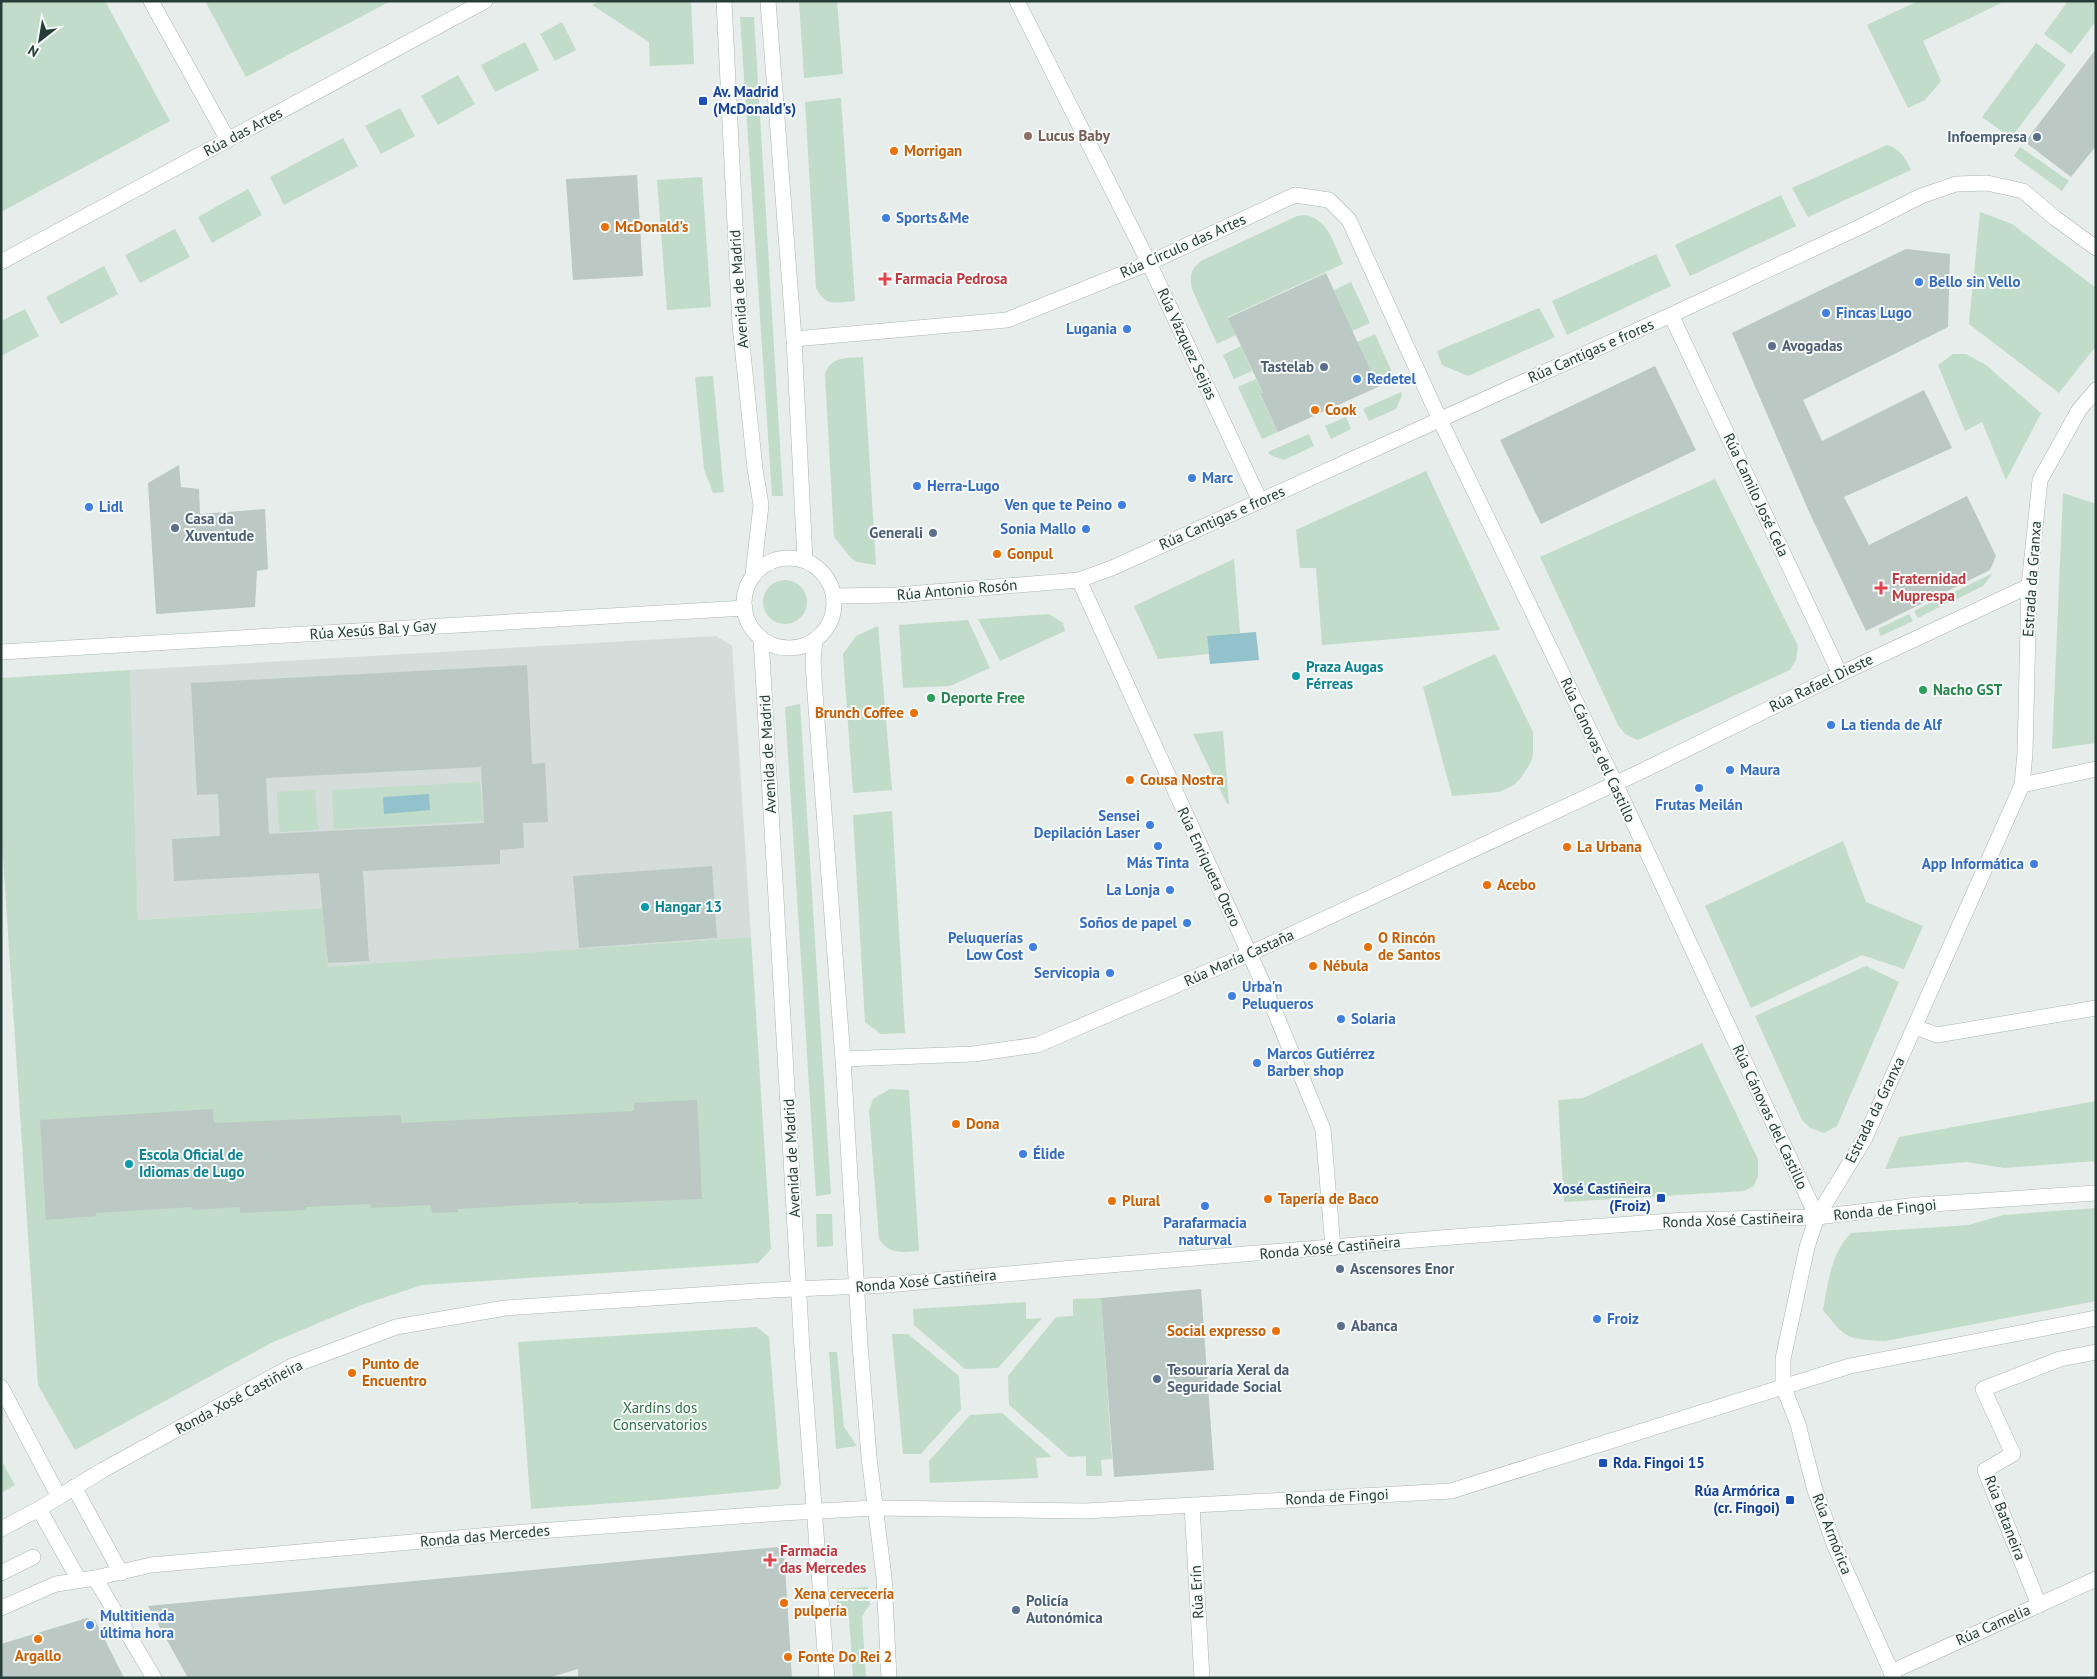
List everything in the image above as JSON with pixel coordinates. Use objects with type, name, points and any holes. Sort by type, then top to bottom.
[{"type":"street","points":[[151,1],[228,140]]},
{"type":"street","name":"Rúa das Artes","points":[[1,262],[485,1]]},
{"type":"street","name":"Avenida de Madrid","points":[[724,1],[740,325],[755,469],[761,505],[753,575]]},
{"type":"street","points":[[768,1],[794,339],[804,560]]},
{"type":"street","name":"Rúa Vázquez Seijas","points":[[1017,1],[1149,263],[1260,501]]},
{"type":"street","name":"Rúa Cantigas e frores","points":[[1079,580],[1112,568],[1671,315],[1862,226],[1921,196],[1956,184],[1987,183],[2023,192],[2096,248]]},
{"type":"street","name":"Rúa Círculo das Artes","points":[[794,339],[1007,320],[1149,263],[1295,195],[1329,200],[1349,220],[1440,420]]},
{"type":"street","name":"Rúa Camilo José Cela","points":[[1671,315],[1840,674]]},
{"type":"street","name":"Estrada da Granxa","points":[[1816,1217],[1865,1138],[2022,785],[2025,753],[2029,586],[2040,480],[2079,410],[2096,390]]},
{"type":"street","name":"Rúa Cánovas del Castillo","points":[[1440,420],[1615,783],[1816,1217]]},
{"type":"street","points":[[791,558],[804,560],[816,566],[824,574],[834,596],[834,609],[831,621],[824,632],[815,640],[802,646],[787,648],[774,645],[753,630],[747,620],[744,596],[753,575],[764,565],[776,559],[791,558]]},
{"type":"street","name":"Rúa Antonio Rosón","points":[[834,596],[896,595],[1079,580]]},
{"type":"street","name":"Rúa Enriqueta Otero","points":[[1079,580],[1265,988],[1323,1129],[1333,1248]]},
{"type":"street","name":"Rúa Rafael Dieste","points":[[1615,783],[1840,674],[2029,586]]},
{"type":"street","name":"Rúa Xesús Bal y Gay","points":[[1,652],[745,608]]},
{"type":"street","name":"Avenida de Madrid","points":[[762,638],[799,1289],[828,1678]]},
{"type":"street","points":[[815,640],[813,660],[814,694],[843,1059],[860,1345],[869,1457],[884,1577],[888,1678]]},
{"type":"street","points":[[2022,785],[2096,769]]},
{"type":"street","name":"Rúa María Castaña","points":[[843,1059],[973,1054],[1037,1046],[1249,954],[1615,783]]},
{"type":"street","points":[[1915,1027],[1937,1035],[2096,1008]]},
{"type":"street","name":"Ronda de Fingoi","points":[[1784,1386],[1783,1359],[1807,1247],[1816,1217],[1918,1205],[2096,1193]]},
{"type":"street","name":"Ronda Xosé Castiñeira","points":[[1,1529],[292,1366],[396,1327],[504,1308],[857,1286],[1685,1220],[1816,1217]]},
{"type":"street","name":"Ronda de Fingoi","points":[[875,1508],[1085,1511],[1451,1491],[1850,1366],[2096,1318]]},
{"type":"street","name":"Rúa Bataneira","points":[[2039,1605],[1985,1470],[2013,1454],[1983,1389],[2060,1358],[2096,1352]]},
{"type":"street","name":"Rúa Armórica","points":[[1784,1386],[1798,1424],[1814,1487],[1834,1544],[1892,1675]]},
{"type":"street","points":[[1,1387],[59,1497]]},
{"type":"street","points":[[74,1488],[120,1573]]},
{"type":"street","name":"Rúa Erín","points":[[1192,1506],[1202,1678]]},
{"type":"street","name":"Ronda das Mercedes","points":[[1,1608],[56,1584],[96,1578],[151,1565],[525,1532],[875,1508]]},
{"type":"street","points":[[39,1509],[79,1580]]},
{"type":"street","points":[[1,1573],[33,1557]]},
{"type":"street","points":[[96,1578],[154,1678]]},
{"type":"street","name":"Rúa Camelia","points":[[1892,1675],[2096,1580]]},
{"type":"shaded area","points":[[716,636],[732,646],[751,937],[328,968],[323,908],[138,920],[130,670]]},
{"type":"green space","points":[[1,1],[105,1],[170,121],[1,212]]},
{"type":"green space","points":[[205,1],[388,1],[389,2],[246,77]]},
{"type":"green space","points":[[600,1],[691,1],[694,64],[650,66],[649,42],[592,5]]},
{"type":"green space","points":[[799,1],[837,1],[843,74],[804,78]]},
{"type":"green space","points":[[1918,1],[2002,1],[1923,41],[1941,81],[1925,100],[1908,108],[1867,25]]},
{"type":"green space","points":[[2068,1],[2096,1],[2096,21],[2071,54],[2044,34]]},
{"type":"green space","points":[[740,17],[754,17],[783,496],[772,496]]},
{"type":"green space","points":[[562,22],[576,50],[555,61],[540,34]]},
{"type":"green space","points":[[525,42],[539,70],[495,92],[481,65]]},
{"type":"green space","points":[[2036,43],[2066,65],[2011,138],[1982,117]]},
{"type":"green space","points":[[458,75],[475,104],[438,125],[421,96]]},
{"type":"green space","points":[[841,98],[855,301],[837,303],[824,299],[816,288],[805,102]]},
{"type":"green space","points":[[400,108],[415,136],[381,154],[365,126]]},
{"type":"green space","points":[[343,138],[358,166],[284,205],[270,177]]},
{"type":"green space","points":[[1887,145],[1899,152],[1911,170],[1808,217],[1792,188]]},
{"type":"green space","points":[[2020,147],[2069,181],[2062,191],[2014,156]]},
{"type":"green space","points":[[702,177],[711,307],[667,310],[657,180]]},
{"type":"green space","points":[[248,189],[262,215],[212,243],[198,217]]},
{"type":"green space","points":[[1781,195],[1796,226],[1690,276],[1675,245]]},
{"type":"green space","points":[[1980,212],[2012,224],[2096,288],[2096,346],[2059,393],[1969,324]]},
{"type":"green space","points":[[1297,216],[1313,217],[1325,227],[1343,264],[1228,317],[1236,335],[1217,344],[1192,289],[1191,276],[1193,269],[1203,260]]},
{"type":"green space","points":[[175,229],[190,257],[140,283],[125,255]]},
{"type":"green space","points":[[1656,254],[1671,286],[1567,335],[1552,301]]},
{"type":"green space","points":[[104,266],[118,294],[61,324],[46,297]]},
{"type":"green space","points":[[1351,282],[1370,323],[1352,331],[1334,290]]},
{"type":"green space","points":[[1539,308],[1555,337],[1468,376],[1442,365],[1437,351]]},
{"type":"green space","points":[[25,309],[39,336],[1,356],[1,321]]},
{"type":"green space","points":[[1375,334],[1395,379],[1378,387],[1357,342]]},
{"type":"green space","points":[[1241,346],[1252,371],[1234,379],[1223,355]]},
{"type":"green space","points":[[1953,354],[1966,354],[1986,365],[2041,413],[2006,480],[1982,422],[1965,431],[1938,365]]},
{"type":"green space","points":[[863,357],[876,565],[857,562],[851,558],[834,537],[825,374],[835,361]]},
{"type":"green space","points":[[713,376],[724,492],[713,493],[704,469],[695,377]]},
{"type":"green space","points":[[1256,379],[1263,393],[1260,395],[1278,432],[1262,439],[1238,387]]},
{"type":"green space","points":[[1401,392],[1402,395],[1396,409],[1369,421],[1363,409]]},
{"type":"green space","points":[[1346,417],[1351,429],[1331,439],[1325,426]]},
{"type":"green space","points":[[1309,434],[1314,446],[1284,460],[1270,455],[1268,452]]},
{"type":"green space","points":[[1426,471],[1500,630],[1322,645],[1316,568],[1300,568],[1296,530]]},
{"type":"green space","points":[[1715,479],[1798,646],[1796,660],[1790,670],[1638,740],[1625,734],[1618,725],[1540,557]]},
{"type":"green space","points":[[2063,493],[2096,504],[2096,743],[2052,749]]},
{"type":"green space","points":[[1234,559],[1240,633],[1207,636],[1209,654],[1158,659],[1134,606]]},
{"type":"green space","points":[[1993,573],[1983,586],[1953,601],[1950,594]]},
{"type":"green space","points":[[781,580],[789,580],[801,586],[807,602],[801,618],[789,624],[781,624],[769,618],[763,606],[763,598],[769,586]]},
{"type":"green space","points":[[1945,595],[1949,602],[1918,618],[1914,611]]},
{"type":"green space","points":[[1049,614],[1063,623],[1065,631],[1000,661],[978,619]]},
{"type":"green space","points":[[1909,614],[1913,621],[1881,636],[1878,629]]},
{"type":"green space","points":[[968,620],[990,668],[950,686],[903,688],[899,625]]},
{"type":"green space","points":[[878,626],[892,790],[853,793],[843,654],[856,636]]},
{"type":"green space","points":[[1495,654],[1533,732],[1531,762],[1514,785],[1499,792],[1452,796],[1423,687]]},
{"type":"green space","points":[[130,670],[138,920],[323,908],[328,967],[751,937],[771,1249],[758,1263],[422,1285],[359,1306],[271,1343],[75,1450],[38,1385],[1,828],[1,678]]},
{"type":"green space","points":[[800,704],[831,1194],[816,1196],[785,707]]},
{"type":"green space","points":[[1223,731],[1229,804],[1227,804],[1193,734]]},
{"type":"green space","points":[[480,782],[483,821],[334,829],[332,790]]},
{"type":"green space","points":[[315,790],[318,830],[279,832],[277,792]]},
{"type":"green space","points":[[892,811],[905,1033],[881,1034],[865,1022],[853,815]]},
{"type":"green space","points":[[1843,841],[1866,902],[1923,926],[1904,969],[1862,955],[1751,1008],[1705,906]]},
{"type":"green space","points":[[1866,966],[1899,982],[1837,1126],[1824,1133],[1810,1128],[1802,1120],[1755,1016]]},
{"type":"green space","points":[[1702,1043],[1758,1159],[1758,1176],[1754,1186],[1744,1191],[1564,1202],[1558,1100],[1583,1098]]},
{"type":"green space","points":[[890,1089],[909,1090],[919,1251],[902,1252],[892,1250],[887,1248],[879,1239],[869,1111],[873,1099]]},
{"type":"green space","points":[[2096,1101],[2096,1161],[2004,1168],[1967,1162],[1885,1169],[1899,1137]]},
{"type":"green space","points":[[2096,1208],[2096,1301],[1885,1341],[1863,1340],[1849,1336],[1837,1327],[1823,1310],[1831,1269],[1844,1241],[1851,1233],[1969,1225],[2003,1215]]},
{"type":"green space","points":[[816,1214],[832,1214],[833,1246],[817,1247]]},
{"type":"green space","points":[[1101,1298],[1112,1459],[1101,1460],[1102,1476],[1086,1476],[1086,1456],[1069,1457],[1009,1405],[1008,1376],[1056,1317],[1073,1316],[1073,1299]]},
{"type":"green space","points":[[1026,1302],[1026,1319],[1042,1318],[998,1368],[965,1369],[914,1325],[913,1309]]},
{"type":"green space","name":"Xardíns dos Conservatorios","points":[[757,1327],[769,1337],[781,1484],[778,1489],[531,1509],[518,1342]]},
{"type":"green space","points":[[892,1334],[908,1334],[959,1376],[961,1409],[921,1454],[903,1454]]},
{"type":"green space","points":[[829,1352],[837,1352],[844,1427],[857,1446],[836,1449]]},
{"type":"green space","points":[[1002,1413],[1052,1457],[1036,1458],[1038,1478],[930,1483],[929,1461],[970,1415]]},
{"type":"green space","points":[[1,1460],[15,1485],[1,1493]]},
{"type":"green space","points":[[868,1587],[870,1604],[862,1616],[866,1678],[853,1678],[849,1616],[837,1605],[835,1589]]},
{"type":"water","points":[[1256,632],[1259,660],[1210,664],[1207,636]]},
{"type":"water","points":[[429,794],[430,810],[384,814],[383,797]]},
{"type":"building","points":[[2096,49],[2096,146],[2071,177],[2025,142]]},
{"type":"building","name":"McDonald's","points":[[637,175],[643,276],[573,280],[566,179]]},
{"type":"building","points":[[1906,249],[1950,254],[1948,327],[1803,400],[1822,441],[1924,390],[1952,448],[1844,497],[1869,545],[1967,496],[1996,556],[1990,570],[1866,631],[1810,514],[1732,333]]},
{"type":"building","points":[[1326,273],[1378,387],[1278,432],[1260,394],[1263,393],[1228,318]]},
{"type":"building","points":[[1655,366],[1696,450],[1541,524],[1500,440]]},
{"type":"building","name":"Casa da Xuventude","points":[[179,465],[181,487],[199,489],[200,514],[265,509],[268,569],[257,571],[255,607],[156,614],[148,483]]},
{"type":"building","points":[[527,665],[532,764],[545,763],[548,822],[523,823],[524,848],[500,850],[500,864],[363,871],[369,961],[328,963],[319,873],[174,881],[172,839],[220,836],[218,794],[197,795],[191,683]],"holes":[[[481,767],[484,823],[269,834],[266,778]]]},
{"type":"building","name":"Hangar 13","points":[[712,866],[717,938],[579,948],[573,876]]},
{"type":"building","points":[[697,1100],[702,1199],[578,1204],[578,1202],[458,1209],[458,1212],[432,1213],[431,1205],[371,1208],[370,1204],[306,1207],[306,1210],[240,1213],[240,1207],[192,1210],[192,1207],[96,1213],[96,1216],[46,1220],[40,1120],[213,1109],[214,1123],[401,1115],[401,1123],[634,1111],[634,1103]]},
{"type":"building","name":"Tesouraría Xeral da Seguridade Social","points":[[1201,1289],[1214,1470],[1114,1477],[1101,1298]]},
{"type":"building","points":[[777,1547],[784,1552],[792,1678],[578,1678],[578,1669],[548,1678],[188,1678],[148,1606]]},
{"type":"building","points":[[87,1618],[95,1620],[124,1678],[1,1678],[1,1644]]},
{"type":"place","name":"Av. Madrid (McDonald's)","points":[[703,101]]},
{"type":"place","name":"Lucus Baby","points":[[1028,136]]},
{"type":"place","name":"Infoempresa","points":[[2037,137]]},
{"type":"place","name":"Morrigan","points":[[894,151]]},
{"type":"place","name":"Sports&Me","points":[[886,218]]},
{"type":"place","name":"McDonald's","points":[[605,227]]},
{"type":"place","name":"Farmacia Pedrosa","points":[[885,279]]},
{"type":"place","name":"Bello sin Vello","points":[[1919,282]]},
{"type":"place","name":"Fincas Lugo","points":[[1826,313]]},
{"type":"place","name":"Lugania","points":[[1127,329]]},
{"type":"place","name":"Avogadas","points":[[1772,346]]},
{"type":"place","name":"Tastelab","points":[[1324,367]]},
{"type":"place","name":"Redetel","points":[[1357,379]]},
{"type":"place","name":"Cook","points":[[1315,410]]},
{"type":"place","name":"Marc","points":[[1192,478]]},
{"type":"place","name":"Herra-Lugo","points":[[917,486]]},
{"type":"place","name":"Ven que te Peino","points":[[1122,505]]},
{"type":"place","name":"Lidl","points":[[89,507]]},
{"type":"place","name":"Casa da Xuventude","points":[[175,528]]},
{"type":"place","name":"Sonia Mallo","points":[[1086,529]]},
{"type":"place","name":"Generali","points":[[933,533]]},
{"type":"place","name":"Gonpul","points":[[997,554]]},
{"type":"place","name":"Fraternidad Muprespa","points":[[1881,588]]},
{"type":"place","name":"Praza Augas Férreas","points":[[1296,676]]},
{"type":"place","name":"Nacho GST","points":[[1923,690]]},
{"type":"place","name":"Deporte Free","points":[[931,698]]},
{"type":"place","name":"Brunch Coffee","points":[[914,713]]},
{"type":"place","name":"La tienda de Alf","points":[[1831,725]]},
{"type":"place","name":"Maura","points":[[1730,770]]},
{"type":"place","name":"Cousa Nostra","points":[[1130,780]]},
{"type":"place","name":"Frutas Meilán","points":[[1699,788]]},
{"type":"place","name":"Sensei Depilación Laser","points":[[1150,825]]},
{"type":"place","name":"Más Tinta","points":[[1158,846]]},
{"type":"place","name":"La Urbana","points":[[1567,847]]},
{"type":"place","name":"App Informática","points":[[2034,864]]},
{"type":"place","name":"Acebo","points":[[1487,885]]},
{"type":"place","name":"La Lonja","points":[[1170,890]]},
{"type":"place","name":"Hangar 13","points":[[645,907]]},
{"type":"place","name":"Soños de papel","points":[[1187,923]]},
{"type":"place","name":"Peluquerías Low Cost","points":[[1033,947]]},
{"type":"place","name":"O Rincón de Santos","points":[[1368,947]]},
{"type":"place","name":"Nébula","points":[[1313,966]]},
{"type":"place","name":"Servicopia","points":[[1110,973]]},
{"type":"place","name":"Urba'n Peluqueros","points":[[1232,996]]},
{"type":"place","name":"Solaria","points":[[1341,1019]]},
{"type":"place","name":"Marcos Gutiérrez Barber shop","points":[[1257,1063]]},
{"type":"place","name":"Dona","points":[[956,1124]]},
{"type":"place","name":"Élide","points":[[1023,1154]]},
{"type":"place","name":"Escola Oficial de Idiomas de Lugo","points":[[129,1164]]},
{"type":"place","name":"Xosé Castiñeira (Froiz)","points":[[1661,1198]]},
{"type":"place","name":"Tapería de Baco","points":[[1268,1199]]},
{"type":"place","name":"Plural","points":[[1112,1201]]},
{"type":"place","name":"Parafarmacia naturval","points":[[1205,1206]]},
{"type":"place","name":"Ascensores Enor","points":[[1340,1269]]},
{"type":"place","name":"Froiz","points":[[1597,1319]]},
{"type":"place","name":"Abanca","points":[[1341,1326]]},
{"type":"place","name":"Social expresso","points":[[1276,1331]]},
{"type":"place","name":"Punto de Encuentro","points":[[352,1373]]},
{"type":"place","name":"Tesouraría Xeral da Seguridade Social","points":[[1157,1379]]},
{"type":"place","name":"Rda. Fingoi 15","points":[[1603,1463]]},
{"type":"place","name":"Rúa Armórica (cr. Fingoi)","points":[[1790,1500]]},
{"type":"place","name":"Farmacia das Mercedes","points":[[770,1560]]},
{"type":"place","name":"Xena cervecería pulpería","points":[[784,1603]]},
{"type":"place","name":"Policía Autonómica","points":[[1016,1610]]},
{"type":"place","name":"Multitienda última hora","points":[[90,1625]]},
{"type":"place","name":"Argallo","points":[[38,1639]]},
{"type":"place","name":"Fonte Do Rei 2","points":[[788,1657]]}]
